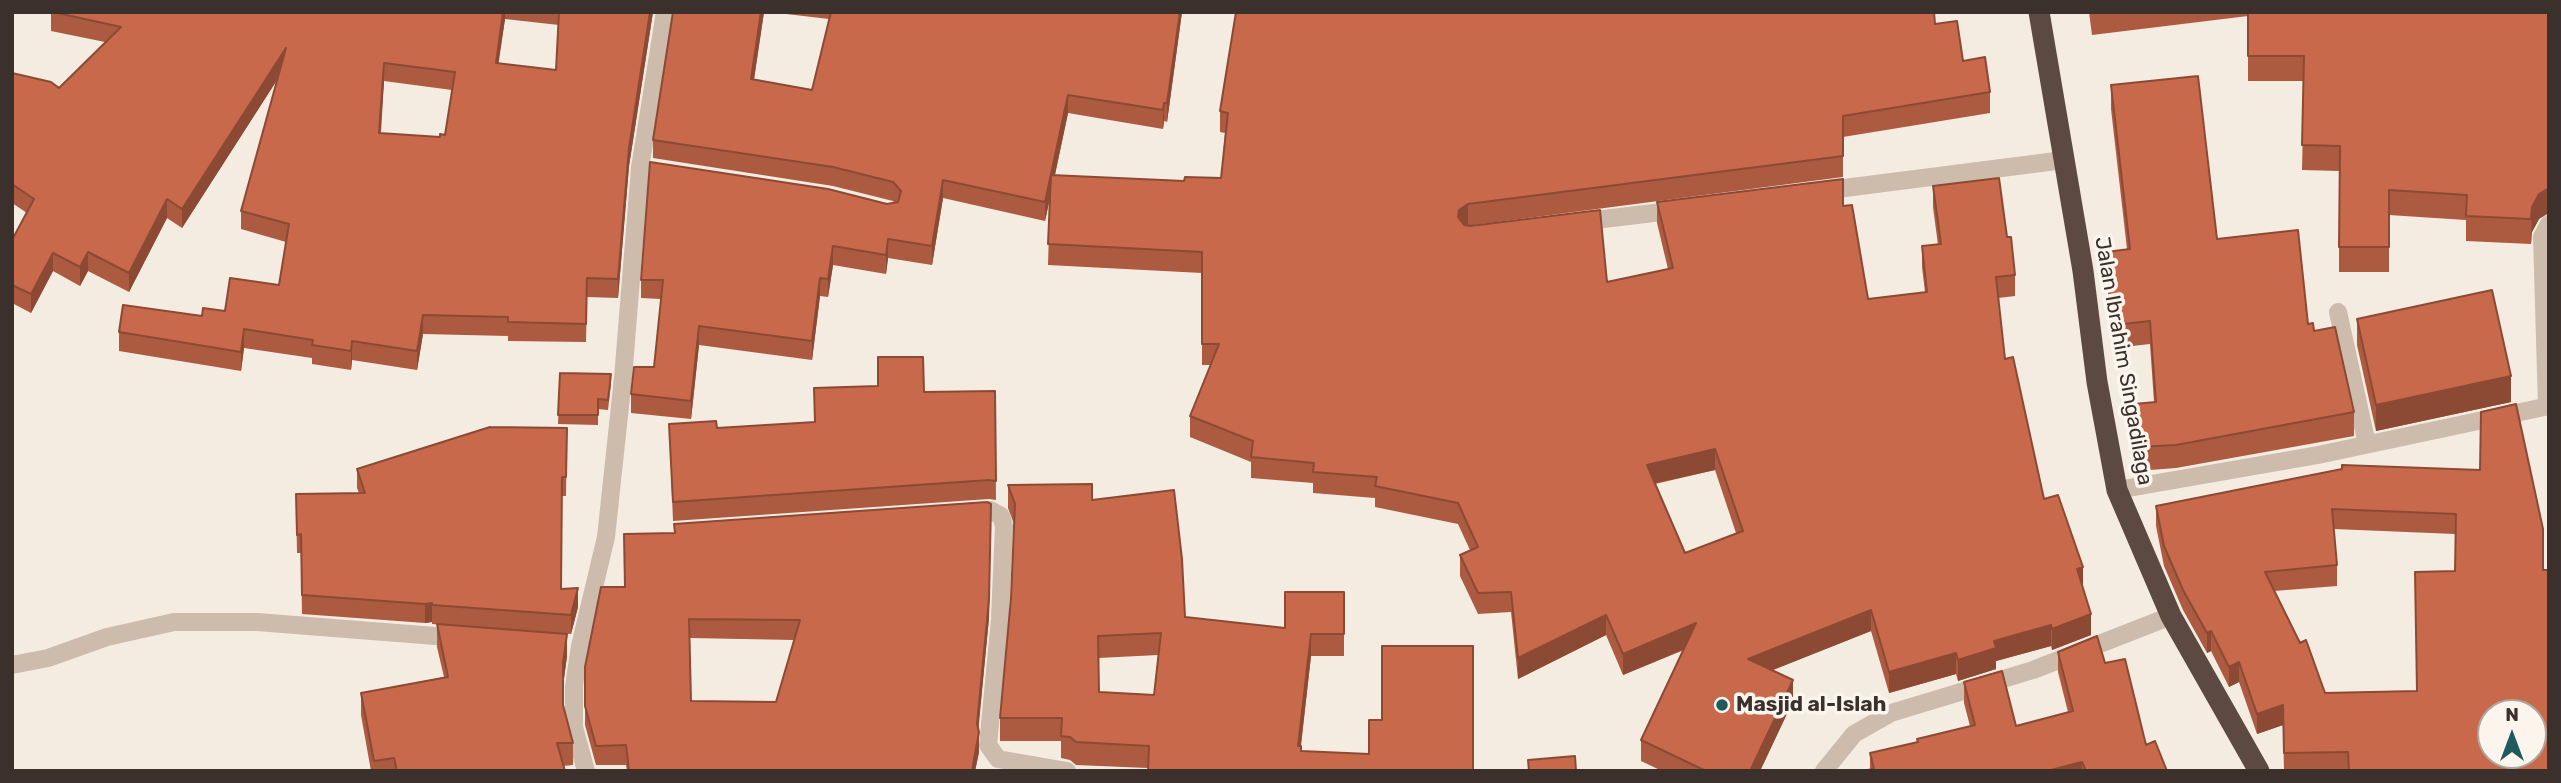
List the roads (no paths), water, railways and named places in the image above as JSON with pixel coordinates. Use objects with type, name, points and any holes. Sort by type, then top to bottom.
[{"type":"highway","name":"Jalan Ibrahim Singadilaga","points":[[2039,12],[2083,271],[2097,382],[2118,490],[2171,616],[2259,771]]},
{"type":"street","points":[[586,771],[574,727],[574,645],[613,537],[623,378],[665,12]]},
{"type":"street","points":[[1803,194],[2064,160]]},
{"type":"street","points":[[1561,225],[1693,208]]},
{"type":"street","points":[[2118,490],[2367,444],[2543,406],[2542,237],[2549,224]]},
{"type":"street","points":[[2338,312],[2367,444]]},
{"type":"street","points":[[949,513],[990,510],[1001,516],[1004,526],[1000,619],[988,745],[999,759],[1067,771]]},
{"type":"street","points":[[1824,771],[1854,734],[1891,713],[2033,670],[2171,616]]},
{"type":"street","points":[[12,665],[48,658],[107,638],[174,622],[257,622],[475,639]]},
{"type":"place","name":"Masjid al-Islah","points":[[1722,705]]}]
